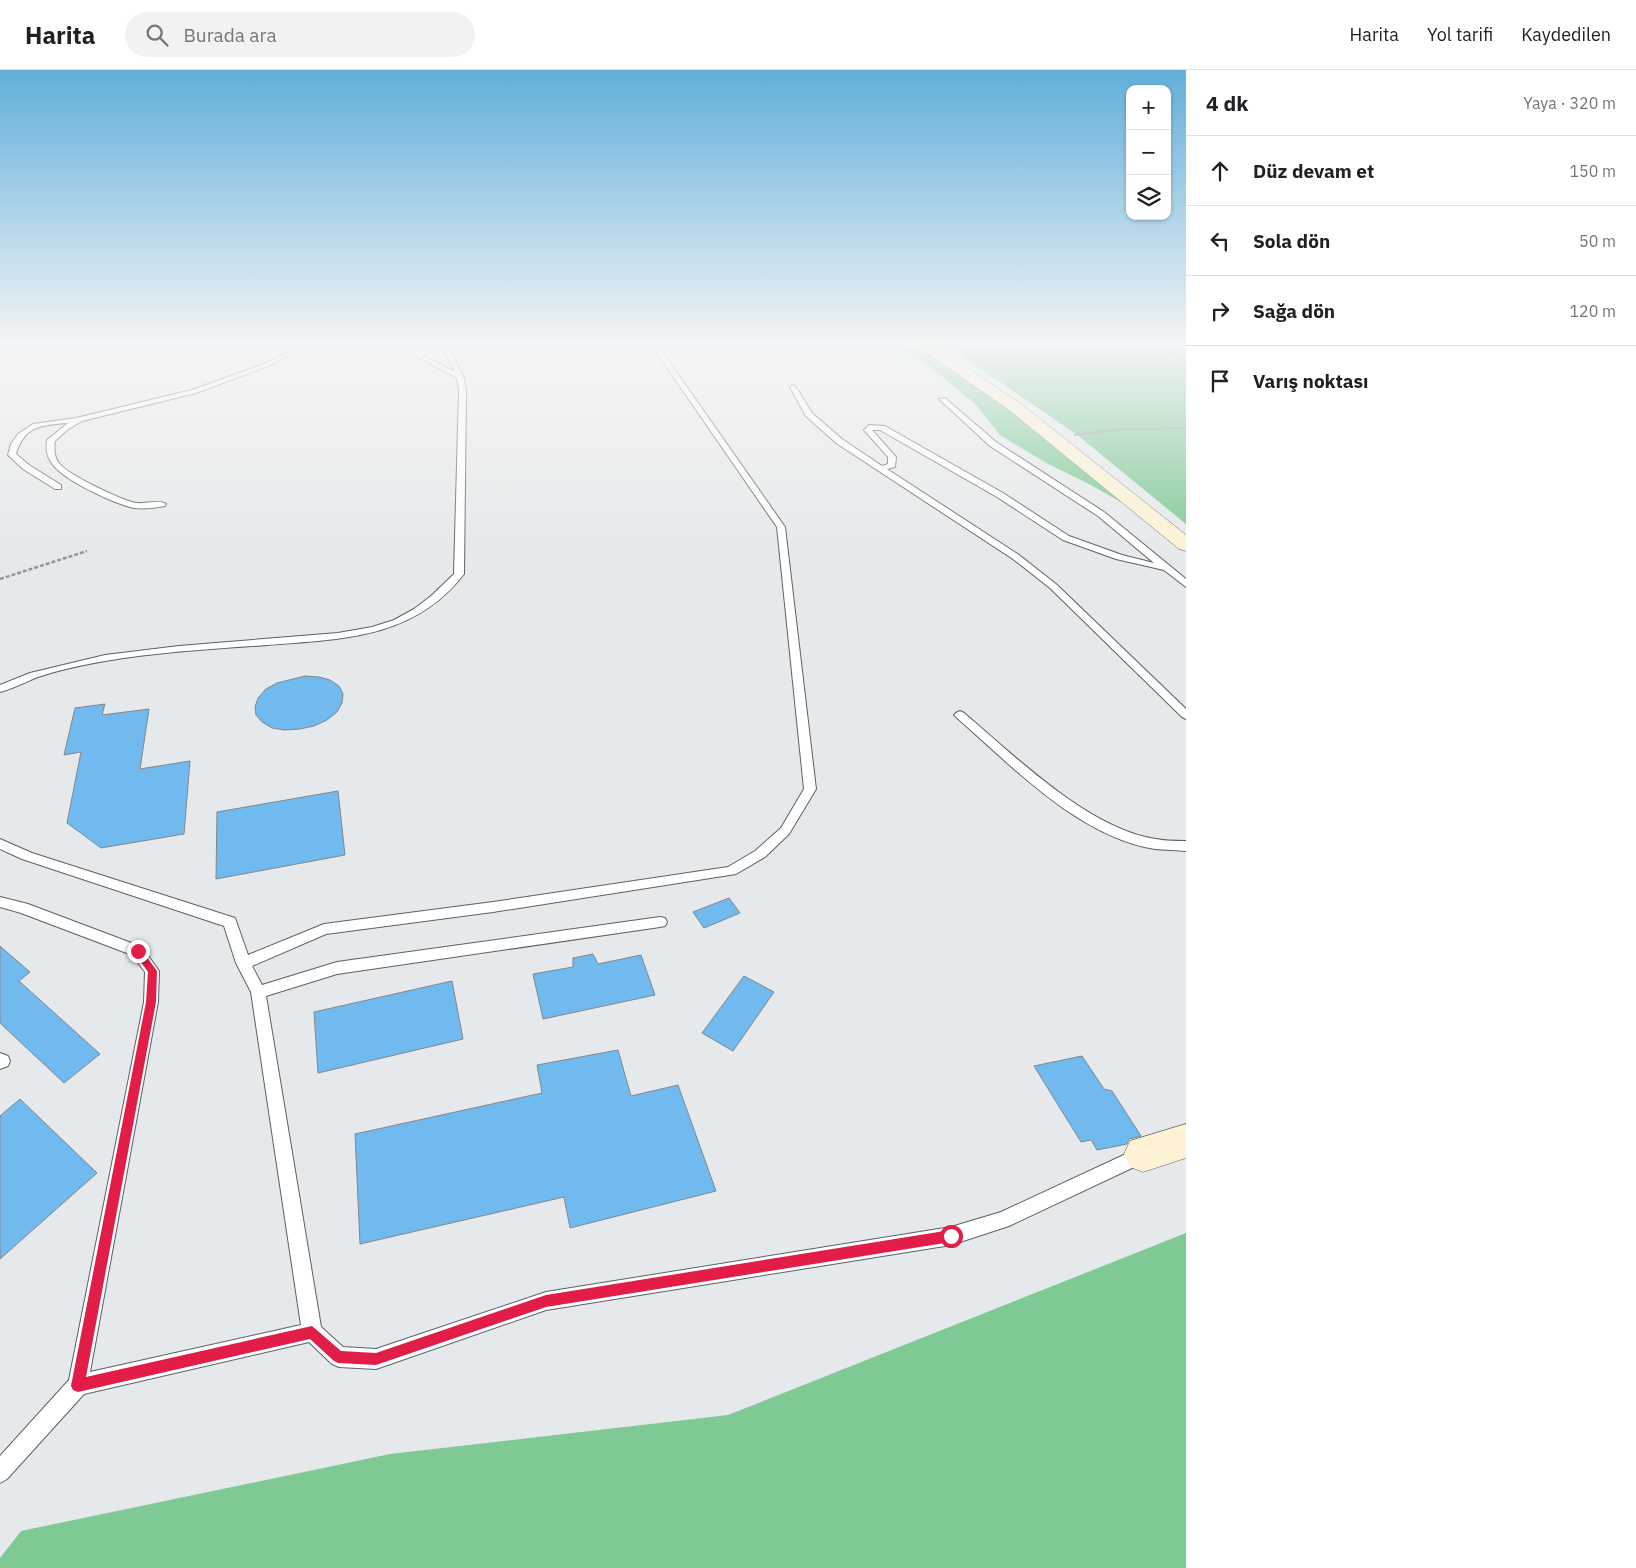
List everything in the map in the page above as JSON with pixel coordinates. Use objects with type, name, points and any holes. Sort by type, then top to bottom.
[{"type":"main road","points":[[1022,413],[1186,545]]},
{"type":"main road","points":[[1033,413],[1066,436],[1186,532]]},
{"type":"main road","points":[[1143,1154],[1186,1141]]},
{"type":"lane","points":[[58,487],[26,467],[12,455],[14,440],[24,430],[38,424],[80,419],[106,413]]},
{"type":"lane","points":[[0,688],[21,679],[103,659],[137,653],[346,635],[386,626],[415,614],[441,595],[459,574],[461,413]]},
{"type":"lane","points":[[243,963],[324,929],[493,907],[732,871],[760,854],[785,831],[810,789],[781,527],[702,413]]},
{"type":"lane","points":[[808,413],[839,441],[1016,557],[1053,586],[1186,715]]},
{"type":"lane","points":[[958,413],[993,444],[1101,514],[1186,584]]},
{"type":"lane","points":[[80,419],[64,428],[51,440],[50,451],[56,466],[116,499],[135,505],[162,504]]},
{"type":"lane","points":[[880,469],[892,465],[892,458],[868,430],[872,427],[882,428],[1000,495],[1066,538],[1119,557],[1166,568]]},
{"type":"lane","points":[[960,715],[1059,797],[1103,825],[1141,842],[1168,847],[1186,846]]},
{"type":"lane","points":[[0,844],[27,856],[230,922],[243,963],[258,992],[312,1332],[338,1357],[376,1359],[546,1301],[951,1236],[1003,1220],[1143,1154]]},
{"type":"lane","points":[[0,902],[22,908],[138,951],[152,971],[151,1002],[78,1386],[0,1472]]},
{"type":"lane","points":[[258,992],[337,968],[660,922]]},
{"type":"lane","points":[[78,1386],[312,1332]]},
{"type":"path","points":[[1066,436],[1122,430],[1186,428]]},
{"type":"path","points":[[0,579],[87,551]]},
{"type":"green space","points":[[982,413],[1022,413],[1140,513],[1089,484],[1048,464],[1000,435]]},
{"type":"green space","points":[[1045,413],[1186,413],[1186,524],[1076,434]]},
{"type":"green space","points":[[1186,1233],[1186,1568],[0,1568],[0,1558],[21,1531],[390,1454],[728,1415]]},
{"type":"building","points":[[305,676],[330,680],[339,686],[343,694],[342,703],[337,712],[327,720],[314,726],[300,729],[285,730],[272,728],[262,722],[256,715],[255,707],[258,698],[266,689],[277,683]]},
{"type":"building","points":[[105,704],[102,715],[149,709],[140,769],[190,761],[184,834],[101,848],[67,823],[81,752],[64,755],[75,708]]},
{"type":"building","points":[[338,791],[345,855],[216,879],[217,812]]},
{"type":"building","points":[[729,898],[740,913],[704,928],[693,912]]},
{"type":"building","points":[[0,946],[30,972],[19,981],[100,1054],[64,1083],[0,1023]]},
{"type":"building","points":[[593,954],[598,964],[641,955],[655,995],[543,1019],[533,974],[573,967],[573,958]]},
{"type":"building","points":[[744,976],[774,992],[733,1051],[702,1033]]},
{"type":"building","points":[[452,981],[463,1039],[318,1073],[314,1012]]},
{"type":"building","points":[[618,1050],[631,1096],[678,1085],[716,1191],[570,1228],[564,1197],[360,1244],[355,1134],[542,1093],[537,1065]]},
{"type":"building","points":[[1082,1056],[1104,1089],[1112,1091],[1141,1136],[1129,1139],[1127,1144],[1097,1150],[1091,1140],[1081,1142],[1034,1066]]},
{"type":"building","points":[[20,1099],[97,1173],[0,1259],[0,1116]]},
{"type":"route","points":[[138,951],[152,971],[151,1002],[78,1386],[312,1332],[338,1357],[376,1359],[546,1301],[951,1236]]}]
